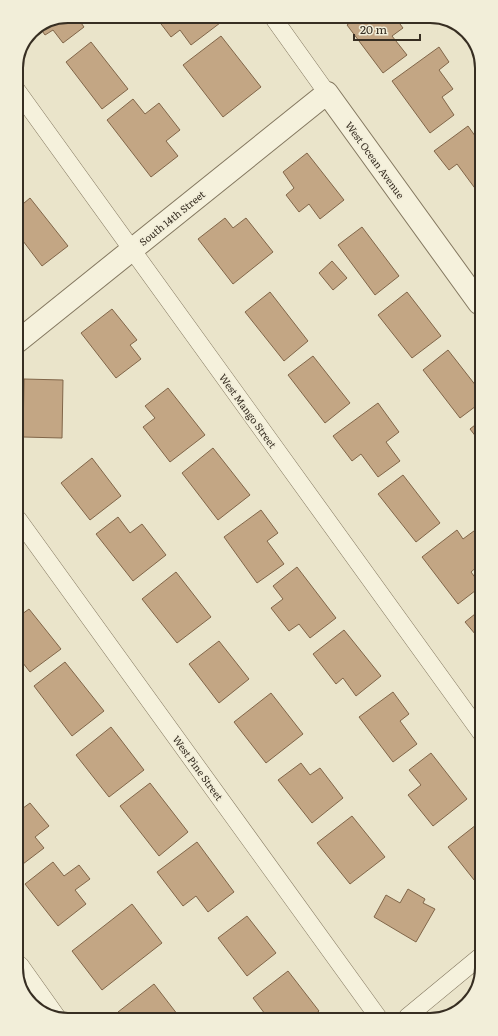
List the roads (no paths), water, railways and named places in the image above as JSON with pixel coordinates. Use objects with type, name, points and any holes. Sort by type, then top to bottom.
[{"type":"street","name":"West Ocean Avenue","points":[[277,23],[475,297]]},
{"type":"street","name":"South 14th Street","points":[[23,337],[327,93]]},
{"type":"street","name":"West Mango Street","points":[[23,99],[475,725]]},
{"type":"street","name":"West Pine Street","points":[[23,526],[375,1013]]},
{"type":"street","points":[[411,1013],[475,961]]},
{"type":"street","points":[[24,976],[51,1009]]}]
